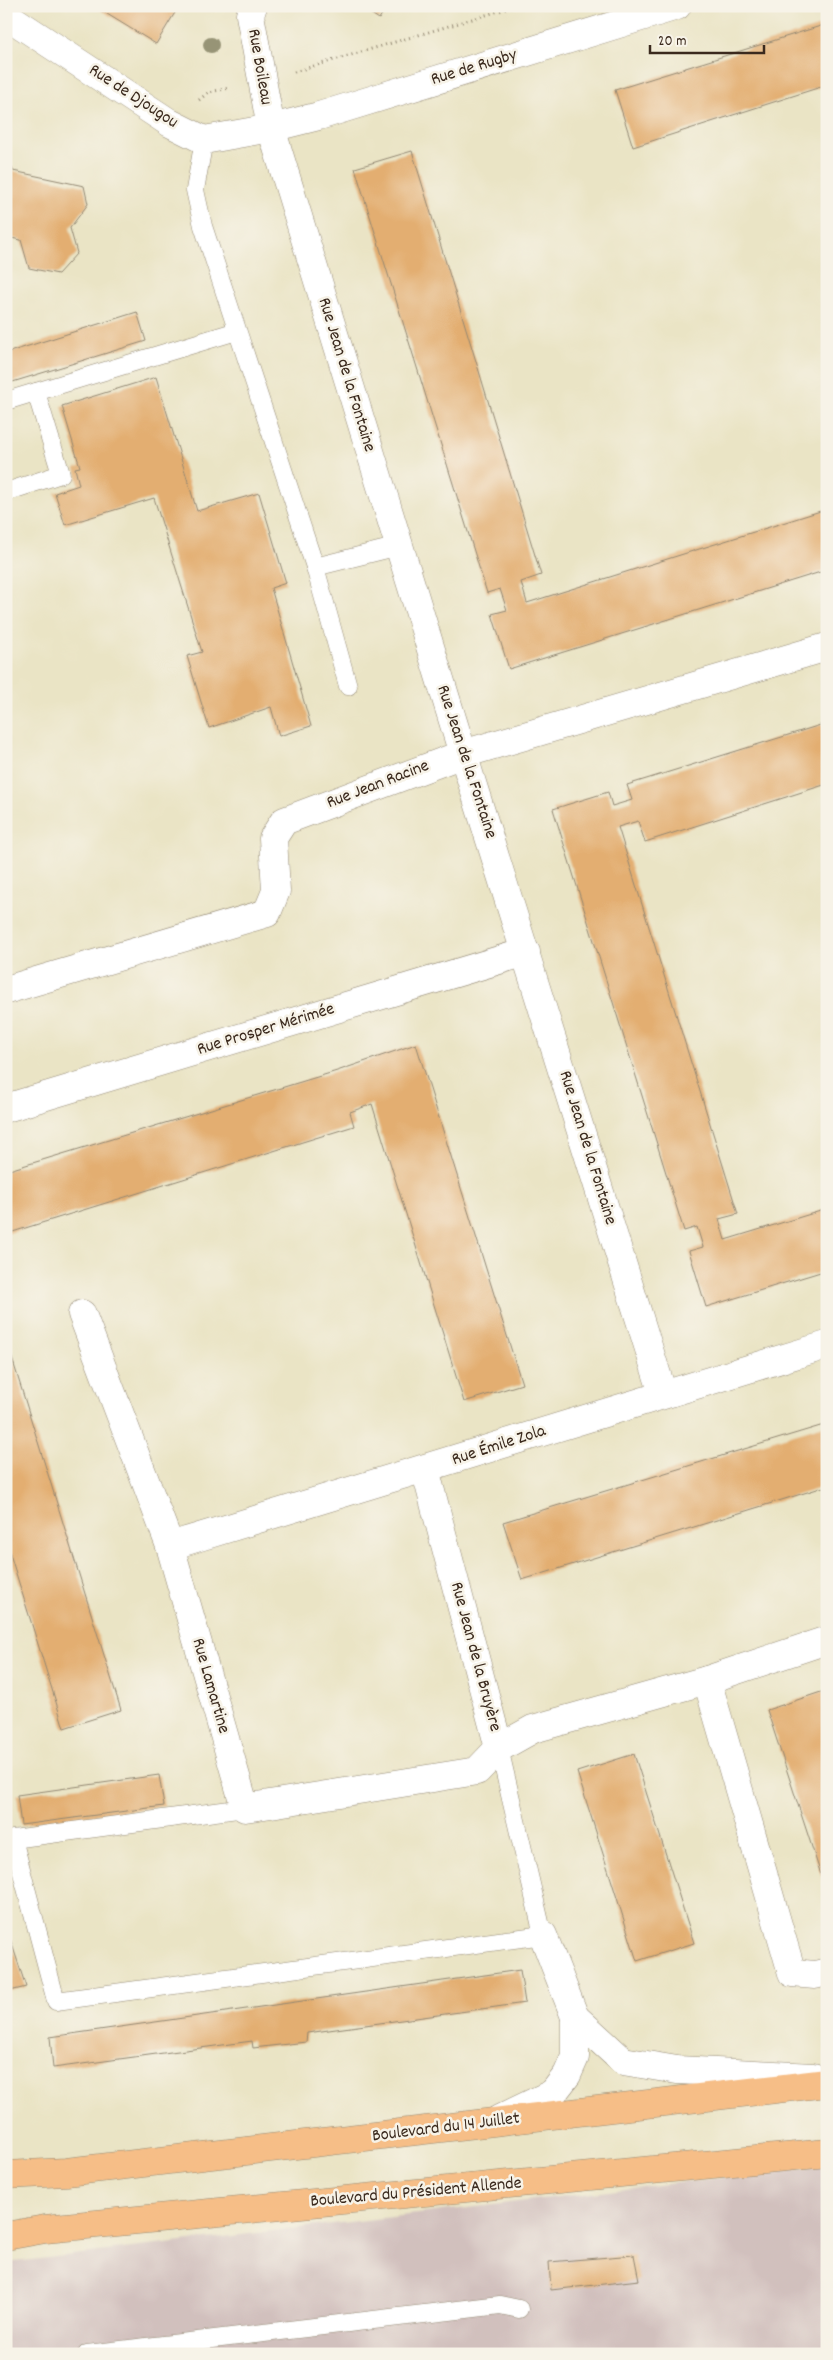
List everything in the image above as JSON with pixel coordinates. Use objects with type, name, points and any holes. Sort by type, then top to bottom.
[{"type":"main road","name":"Boulevard du 14 Juillet","points":[[6,2175],[66,2172],[827,2083]]},
{"type":"main road","name":"Boulevard du Président Allende","points":[[6,2236],[55,2228],[827,2153]]},
{"type":"street","name":"Rue Boileau","points":[[253,6],[250,15],[271,128]]},
{"type":"street","name":"Rue de Rugby","points":[[271,128],[319,116],[677,6]]},
{"type":"street","name":"Rue de Djougou","points":[[6,14],[170,123],[204,140]]},
{"type":"street","points":[[204,140],[271,128]]},
{"type":"street","name":"Rue Jean de la Fontaine","points":[[271,128],[398,546],[663,1394]]},
{"type":"street","name":"Rue Jean Racine","points":[[6,990],[267,913],[276,891],[273,838],[284,821],[463,754],[827,647]]},
{"type":"street","name":"Rue Prosper Mérimée","points":[[6,1108],[526,952]]},
{"type":"street","name":"Rue Lamartine","points":[[82,1314],[170,1546],[245,1808]]},
{"type":"street","name":"Rue Émile Zola","points":[[170,1546],[827,1345]]},
{"type":"street","name":"Rue Jean de la Bruyère","points":[[425,1469],[500,1748],[533,1729],[707,1680],[827,1640]]},
{"type":"street","points":[[707,1680],[792,1973],[815,1975],[827,1972]]},
{"type":"street","points":[[245,1808],[477,1770],[500,1748]]},
{"type":"street","points":[[491,2123],[553,2093],[567,2075],[575,2057],[575,2018],[543,1935]]},
{"type":"street","points":[[575,2018],[623,2061],[676,2070],[827,2078]]},
{"type":"lane","points":[[204,140],[196,190],[202,226],[315,566],[348,686]]},
{"type":"lane","points":[[6,401],[237,330]]},
{"type":"lane","points":[[6,492],[61,474],[36,392]]},
{"type":"lane","points":[[315,566],[398,546]]},
{"type":"lane","points":[[245,1808],[13,1839],[56,2001],[543,1935],[500,1748]]},
{"type":"lane","points":[[87,2354],[500,2305],[518,2309]]},
{"type":"path","points":[[170,123],[209,92],[261,82],[516,6]]},
{"type":"shaded area","points":[[827,2165],[827,2354],[6,2354],[6,2263]]},
{"type":"building","points":[[94,6],[179,6],[156,44]]},
{"type":"building","points":[[360,6],[387,6],[379,19]]},
{"type":"building","points":[[827,24],[827,85],[633,147],[615,90]]},
{"type":"building","points":[[6,151],[13,171],[84,186],[88,204],[70,228],[77,253],[58,274],[29,268],[21,240],[6,237]]},
{"type":"building","points":[[412,151],[541,575],[521,582],[527,603],[827,509],[827,570],[509,669],[492,614],[507,610],[500,589],[487,593],[355,168]]},
{"type":"building","points":[[137,312],[146,341],[6,384],[6,353]]},
{"type":"building","points":[[156,377],[197,511],[259,493],[286,583],[271,588],[311,726],[279,736],[271,707],[209,728],[187,656],[202,652],[154,498],[65,525],[55,493],[79,485],[75,468],[80,467],[62,406]]},
{"type":"building","points":[[827,723],[827,784],[645,842],[638,821],[618,827],[738,1214],[719,1219],[725,1240],[827,1209],[827,1270],[706,1307],[689,1251],[703,1247],[697,1227],[684,1231],[553,809],[608,792],[612,806],[632,800],[627,785]]},
{"type":"building","points":[[416,1044],[522,1384],[464,1402],[372,1104],[350,1112],[354,1126],[6,1234],[6,1171],[337,1071]]},
{"type":"building","points":[[7,1342],[121,1710],[64,1728],[6,1541]]},
{"type":"building","points":[[827,1424],[827,1486],[522,1580],[503,1522]]},
{"type":"building","points":[[827,1690],[827,1890],[826,1890],[767,1710]]},
{"type":"building","points":[[634,1754],[694,1943],[637,1961],[577,1772]]},
{"type":"building","points":[[159,1775],[164,1806],[21,1825],[17,1795]]},
{"type":"building","points":[[6,1926],[26,1987],[6,1992]]},
{"type":"building","points":[[520,1970],[525,2003],[307,2033],[306,2042],[253,2048],[252,2041],[53,2068],[50,2037]]},
{"type":"building","points":[[634,2255],[639,2280],[551,2290],[549,2262]]}]
